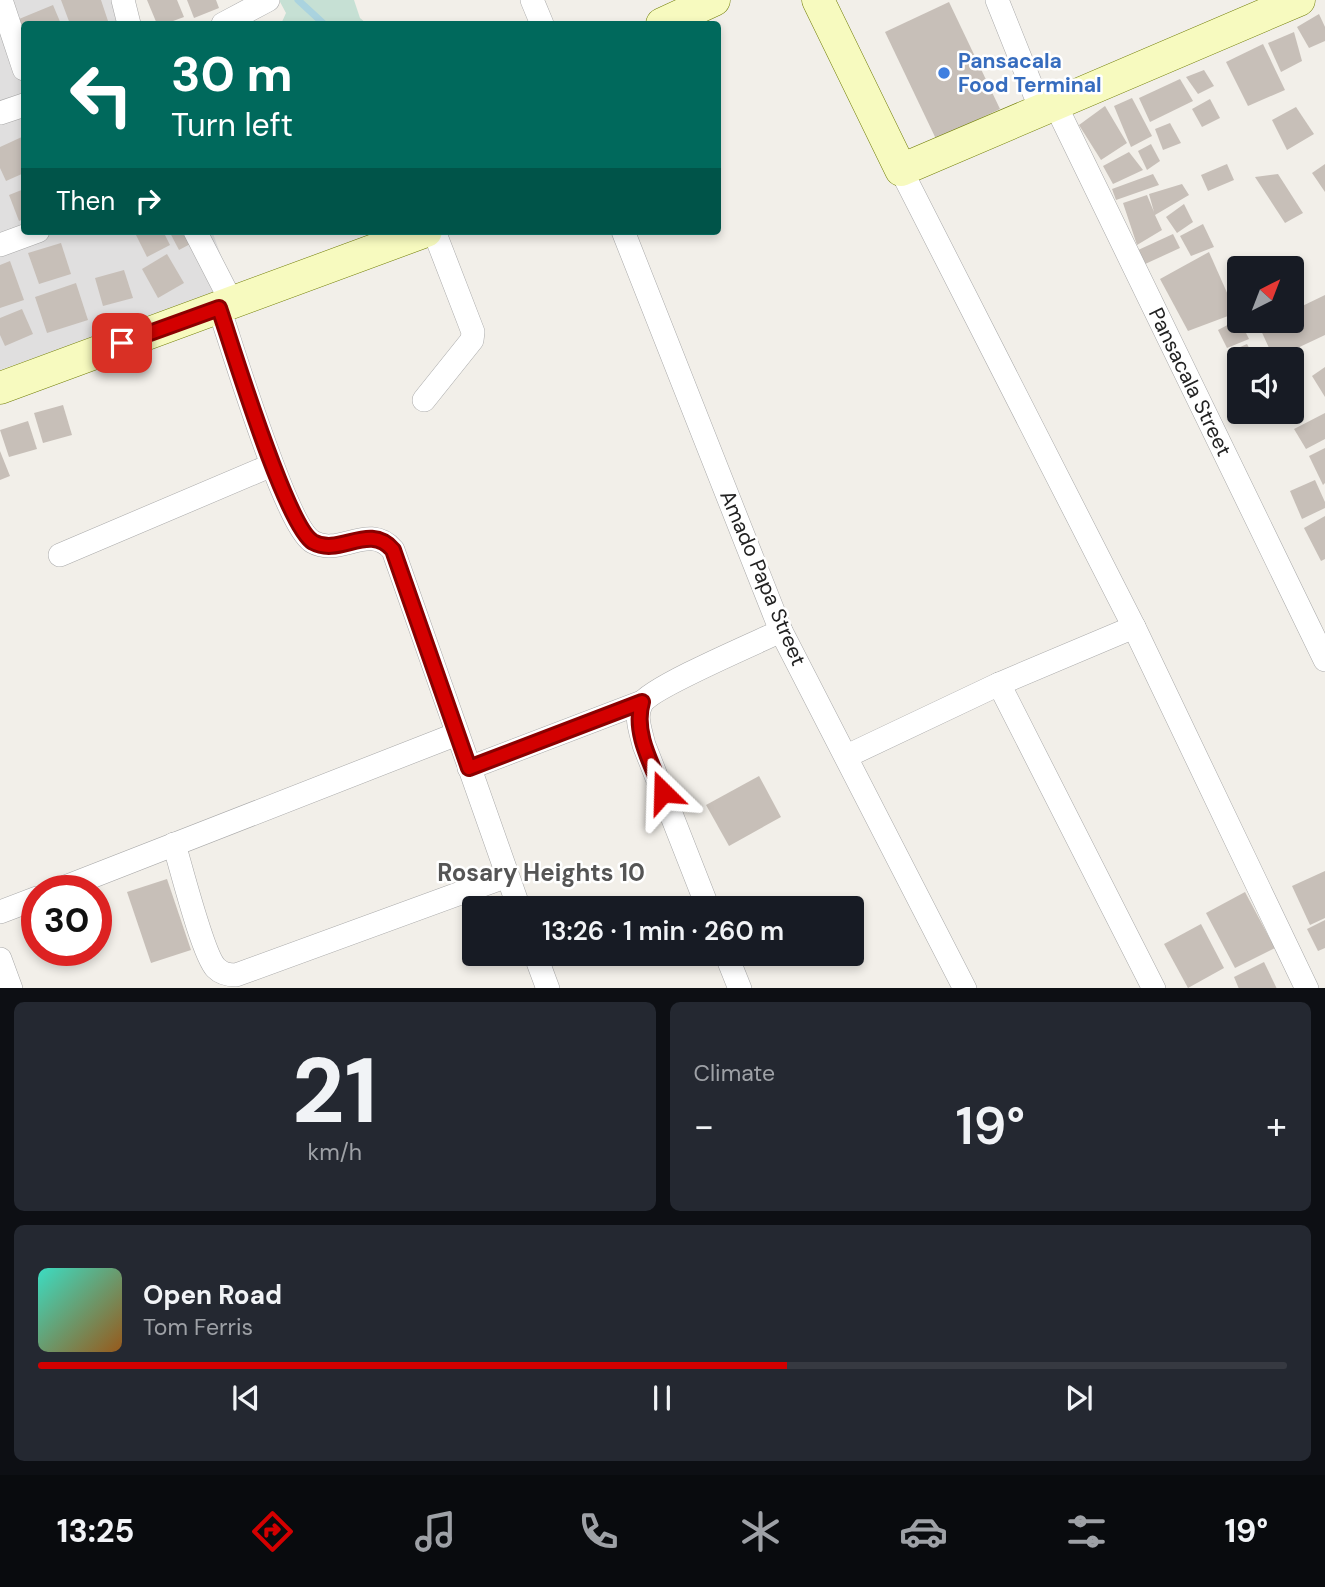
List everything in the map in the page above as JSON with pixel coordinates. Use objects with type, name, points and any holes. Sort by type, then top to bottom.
[{"type":"main road","points":[[669,21],[715,0]]},
{"type":"main road","points":[[818,0],[901,170],[1299,0]]},
{"type":"main road","points":[[0,388],[415,235]]},
{"type":"street","points":[[1,0],[21,60]]},
{"type":"street","points":[[123,0],[128,21]]},
{"type":"street","points":[[229,21],[268,0]]},
{"type":"street","points":[[532,0],[541,21]]},
{"type":"street","name":"Pansacala Street","points":[[997,0],[1325,660]]},
{"type":"street","points":[[0,113],[21,106]]},
{"type":"street","points":[[901,170],[1134,627],[1307,988]]},
{"type":"street","points":[[0,245],[27,235]]},
{"type":"street","points":[[197,235],[225,306],[272,465],[299,522],[311,541],[326,547],[376,538],[386,541],[393,550],[514,896]]},
{"type":"street","points":[[424,400],[471,340],[472,332],[436,235]]},
{"type":"street","name":"Amado Papa Street","points":[[625,235],[781,631],[964,988]]},
{"type":"street","points":[[60,555],[272,465]]},
{"type":"street","points":[[847,756],[999,684],[1134,627]]},
{"type":"street","points":[[469,768],[642,702],[662,687],[781,631]]},
{"type":"street","points":[[999,684],[1153,988]]},
{"type":"street","points":[[642,702],[638,717],[644,745],[703,896]]},
{"type":"street","points":[[96,875],[457,733]]},
{"type":"street","points":[[174,844],[207,952],[218,970],[226,975],[236,975],[507,876]]},
{"type":"street","points":[[0,912],[21,904]]},
{"type":"street","points":[[0,958],[11,988]]},
{"type":"street","points":[[539,966],[548,988]]},
{"type":"street","points":[[731,966],[740,988]]},
{"type":"shaded area","points":[[0,0],[128,0],[136,21],[21,21],[21,235],[213,235],[233,288],[0,370]]},
{"type":"green space","points":[[279,0],[354,0],[364,21],[282,21],[286,13]]},
{"type":"building","points":[[61,0],[101,0],[108,21],[69,21]]},
{"type":"building","points":[[147,0],[177,0],[184,17],[173,21],[156,21]]},
{"type":"building","points":[[187,0],[216,0],[219,8],[194,18]]},
{"type":"building","points":[[949,2],[1000,109],[936,139],[885,32]]},
{"type":"building","points":[[53,5],[60,21],[21,21],[21,24],[19,19]]},
{"type":"building","points":[[1319,14],[1325,27],[1325,41],[1309,48],[1297,27]]},
{"type":"building","points":[[1294,32],[1302,61],[1281,72],[1268,43]]},
{"type":"building","points":[[1263,44],[1285,90],[1248,106],[1226,62]]},
{"type":"building","points":[[1204,70],[1214,86],[1198,94],[1186,77]]},
{"type":"building","points":[[1180,79],[1193,101],[1150,122],[1139,98]]},
{"type":"building","points":[[1132,98],[1152,136],[1131,147],[1114,106]]},
{"type":"building","points":[[1210,99],[1220,118],[1202,127],[1192,109]]},
{"type":"building","points":[[1105,106],[1127,143],[1101,160],[1079,125]]},
{"type":"building","points":[[1296,107],[1314,134],[1287,150],[1272,120]]},
{"type":"building","points":[[1170,123],[1181,143],[1163,150],[1155,129]]},
{"type":"building","points":[[21,137],[21,174],[6,181],[0,168],[0,147]]},
{"type":"building","points":[[1151,144],[1160,161],[1147,170],[1138,151]]},
{"type":"building","points":[[1129,152],[1143,170],[1113,184],[1103,166]]},
{"type":"building","points":[[1227,164],[1234,180],[1208,191],[1201,175]]},
{"type":"building","points":[[1325,164],[1325,192],[1312,173]]},
{"type":"building","points":[[1153,174],[1159,185],[1116,200],[1112,189]]},
{"type":"building","points":[[1278,174],[1303,213],[1285,223],[1255,177]]},
{"type":"building","points":[[1182,184],[1189,195],[1155,215],[1162,230],[1137,245],[1123,203],[1147,195],[1154,212],[1149,194]]},
{"type":"building","points":[[21,190],[21,220],[19,221],[9,195]]},
{"type":"building","points":[[1184,204],[1193,222],[1177,233],[1166,217]]},
{"type":"building","points":[[1203,224],[1214,247],[1191,256],[1180,236]]},
{"type":"building","points":[[1173,234],[1180,248],[1143,265],[1136,251]]},
{"type":"building","points":[[136,235],[165,235],[170,245],[147,257]]},
{"type":"building","points":[[171,235],[190,235],[194,242],[179,250]]},
{"type":"building","points":[[61,243],[71,274],[39,284],[28,253]]},
{"type":"building","points":[[1209,252],[1227,293],[1227,316],[1188,331],[1160,279]]},
{"type":"building","points":[[167,254],[184,283],[158,298],[142,269]]},
{"type":"building","points":[[10,261],[24,300],[0,308],[0,265]]},
{"type":"building","points":[[124,270],[133,298],[103,306],[95,278]]},
{"type":"building","points":[[76,283],[88,320],[47,333],[35,297]]},
{"type":"building","points":[[1325,295],[1325,335],[1300,347],[1269,347],[1262,333],[1304,333],[1304,305]]},
{"type":"building","points":[[22,309],[33,334],[5,346],[0,335],[0,318]]},
{"type":"building","points":[[1227,325],[1227,333],[1246,333],[1249,339],[1227,348],[1218,330]]},
{"type":"building","points":[[1325,367],[1325,397],[1312,376]]},
{"type":"building","points":[[63,405],[72,435],[43,443],[34,413]]},
{"type":"building","points":[[1325,413],[1325,439],[1306,449],[1294,429]]},
{"type":"building","points":[[28,421],[37,449],[9,457],[0,430]]},
{"type":"building","points":[[1325,448],[1325,483],[1323,485],[1309,456]]},
{"type":"building","points":[[0,451],[10,476],[0,480]]},
{"type":"building","points":[[1315,480],[1325,508],[1302,519],[1290,491]]},
{"type":"building","points":[[1325,516],[1325,559],[1321,561],[1304,528]]},
{"type":"building","points":[[759,776],[781,817],[729,846],[706,805]]},
{"type":"building","points":[[1325,871],[1325,918],[1310,925],[1292,886]]},
{"type":"building","points":[[167,879],[191,950],[151,963],[127,892]]},
{"type":"building","points":[[1245,892],[1275,948],[1235,968],[1206,913]]},
{"type":"building","points":[[1325,920],[1325,948],[1318,951],[1307,929]]},
{"type":"building","points":[[1201,924],[1224,968],[1188,988],[1164,944]]},
{"type":"building","points":[[1264,962],[1277,988],[1239,988],[1234,977]]},
{"type":"waterway","points":[[298,0],[321,21]]},
{"type":"place","name":"Pansacala Food Terminal","points":[[944,73]]},
{"type":"district","name":"Rosary Heights 10","points":[[541,873]]},
{"type":"route","points":[[122,343],[219,308],[272,465],[311,541],[326,547],[376,538],[386,541],[393,550],[469,768],[642,702],[638,717],[644,745],[663,792]]}]
